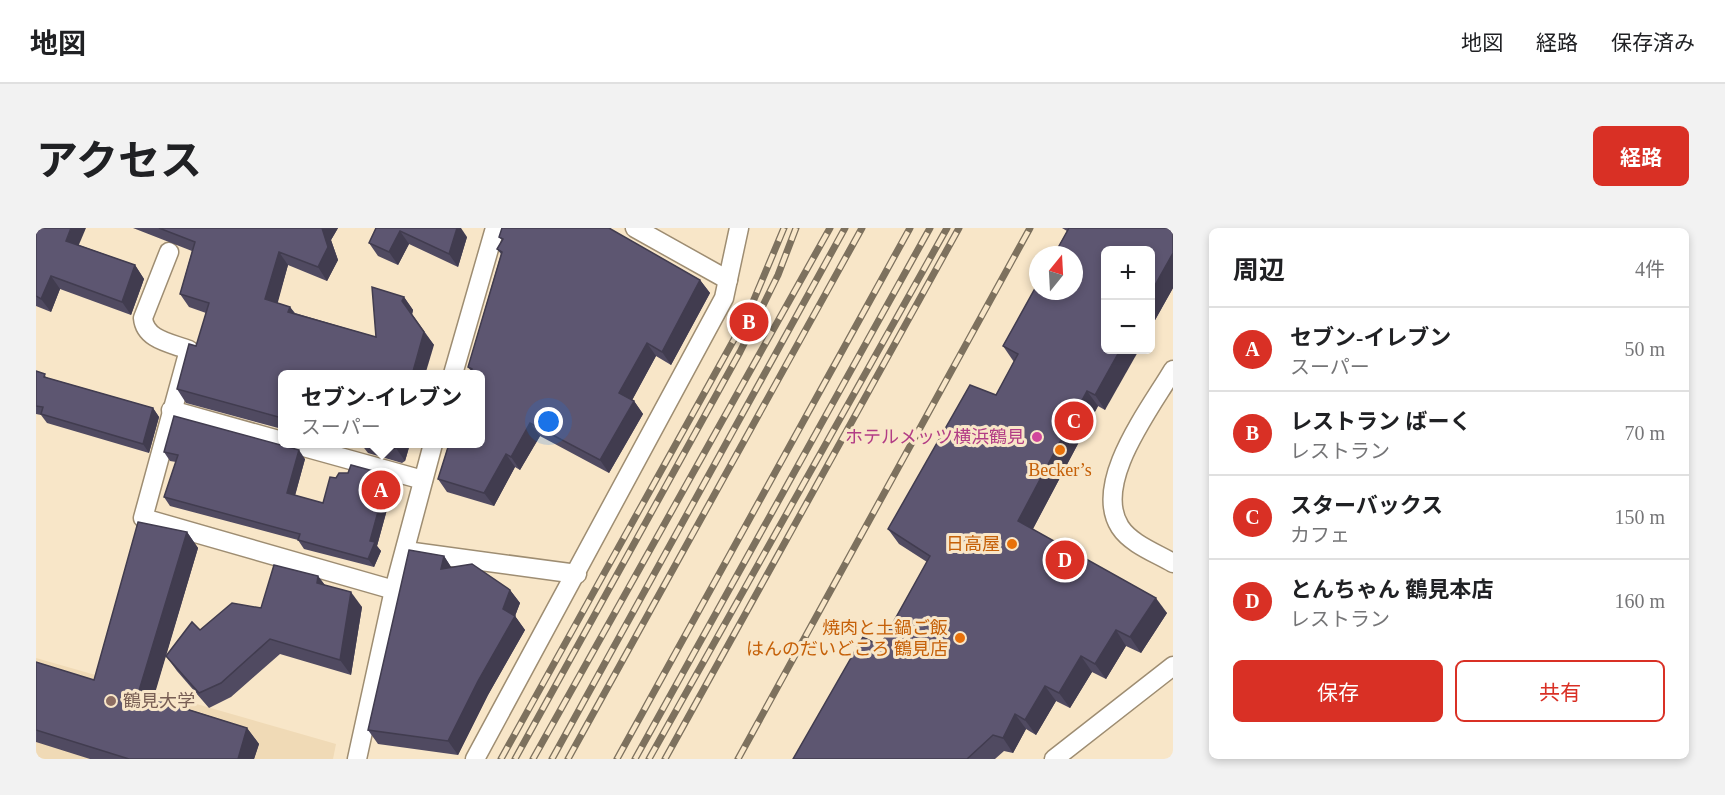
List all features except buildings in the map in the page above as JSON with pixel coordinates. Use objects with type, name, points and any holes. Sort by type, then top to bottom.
[{"type":"street","points":[[454,370],[495,228]]},
{"type":"street","points":[[635,228],[728,280]]},
{"type":"street","points":[[475,759],[577,574],[724,298],[738,228]]},
{"type":"street","points":[[169,252],[143,318],[146,332],[189,350],[143,518],[394,590]]},
{"type":"street","points":[[1173,370],[1119,464],[1112,485],[1112,509],[1121,528],[1136,542],[1173,563]]},
{"type":"street","points":[[171,410],[278,440]]},
{"type":"street","points":[[307,448],[423,480]]},
{"type":"street","points":[[357,759],[394,590],[432,448]]},
{"type":"street","points":[[404,551],[577,574]]},
{"type":"street","points":[[1054,759],[1173,666]]},
{"type":"shaded area","name":"鶴見大学","points":[[36,658],[336,744],[333,759],[36,759]]},
{"type":"railway","points":[[501,759],[747,316],[784,228]]},
{"type":"railway","points":[[515,759],[740,352],[778,275],[796,228]]},
{"type":"railway","points":[[533,759],[830,228]]},
{"type":"railway","points":[[552,759],[845,228]]},
{"type":"railway","points":[[568,759],[862,228]]},
{"type":"railway","points":[[617,759],[910,228]]},
{"type":"railway","points":[[635,759],[930,228]]},
{"type":"railway","points":[[649,759],[947,228]]},
{"type":"railway","points":[[665,759],[959,228]]},
{"type":"railway","points":[[738,759],[1030,228]]},
{"type":"place","name":"レストラン ばーく","points":[[749,322]]},
{"type":"place","name":"スターバックス","points":[[1074,421]]},
{"type":"place","name":"ホテルメッツ横浜鶴見","points":[[1037,437]]},
{"type":"place","name":"Becker’s","points":[[1060,450]]},
{"type":"place","name":"セブン-イレブン","points":[[381,490]]},
{"type":"place","name":"日高屋","points":[[1012,544]]},
{"type":"place","name":"とんちゃん 鶴見本店","points":[[1065,560]]},
{"type":"place","name":"焼肉と土鍋ご飯 はんのだいどころ 鶴見店","points":[[960,638]]},
{"type":"place","name":"鶴見大学","points":[[111,701]]}]
